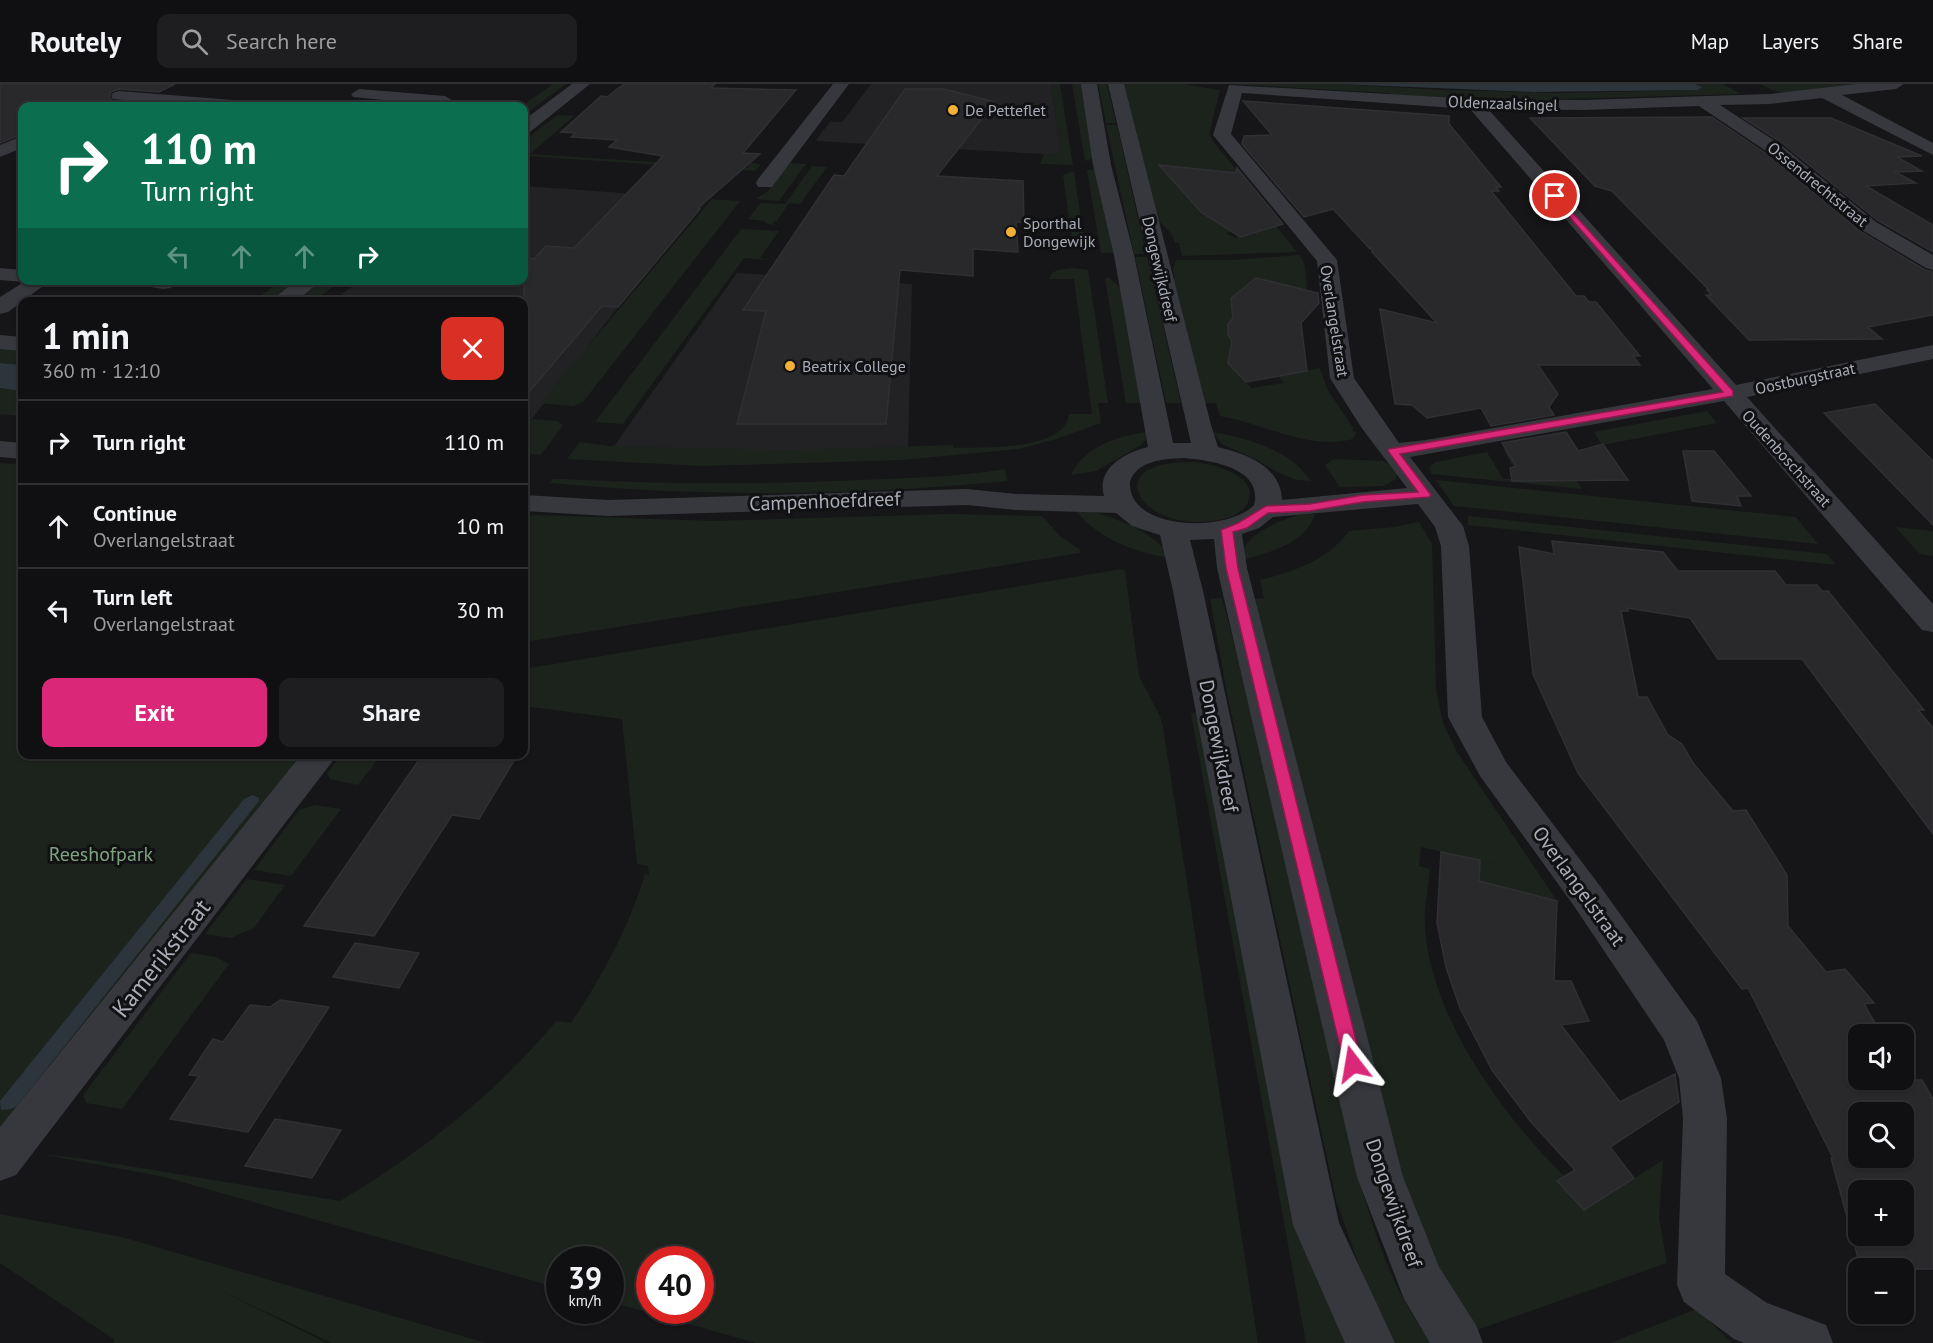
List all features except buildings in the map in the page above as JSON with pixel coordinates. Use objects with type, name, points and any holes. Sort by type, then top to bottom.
[{"type":"street","points":[[144,84],[112,100],[157,102]]},
{"type":"street","points":[[344,102],[375,84]]},
{"type":"street","points":[[528,125],[582,84]]},
{"type":"street","points":[[765,183],[842,84]]},
{"type":"street","name":"Dongewijkdreef","points":[[1089,84],[1102,165],[1124,255],[1162,452]]},
{"type":"street","name":"Dongewijkdreef","points":[[1116,84],[1196,417],[1208,452]]},
{"type":"street","points":[[1742,84],[1770,99]]},
{"type":"street","name":"Oldenzaalsingel","points":[[1235,88],[1475,104],[1584,105],[1770,99],[1896,84]]},
{"type":"street","name":"Overlangelstraat","points":[[1235,88],[1222,135],[1327,260],[1342,378],[1370,422],[1449,526],[1455,546],[1465,717],[1492,768],[1587,896],[1682,1033],[1700,1078],[1705,1119],[1701,1285],[1752,1322],[1808,1343]]},
{"type":"street","points":[[358,94],[445,100]]},
{"type":"street","points":[[1827,94],[1933,150]]},
{"type":"street","name":"Ossendrechtstraat","points":[[1704,102],[1775,149],[1869,226],[1933,264]]},
{"type":"street","name":"Oudenboschstraat","points":[[1475,104],[1933,623]]},
{"type":"street","points":[[0,152],[18,143]]},
{"type":"street","points":[[0,274],[18,276]]},
{"type":"street","points":[[0,307],[33,285]]},
{"type":"street","points":[[287,297],[305,285]]},
{"type":"street","points":[[0,342],[18,344]]},
{"type":"street","name":"Oostburgstraat","points":[[1393,451],[1437,446],[1730,393],[1933,352]]},
{"type":"street","points":[[0,449],[18,451]]},
{"type":"street","points":[[1266,497],[1242,525],[1227,530],[1200,532],[1173,529],[1152,523],[1119,493],[1120,472],[1130,463],[1144,456],[1162,452],[1208,452],[1238,461],[1250,468],[1266,497],[1310,507],[1363,498],[1425,495]]},
{"type":"street","name":"Campenhoefdreef","points":[[528,493],[608,508],[967,497],[1016,502],[1119,493]]},
{"type":"street","name":"Dongewijkdreef","points":[[1173,529],[1188,591],[1316,1225],[1370,1343]]},
{"type":"street","name":"Dongewijkdreef","points":[[1227,530],[1232,568],[1380,1177],[1421,1282],[1458,1343]]},
{"type":"street","name":"Kamerikstraat","points":[[0,1161],[317,759]]},
{"type":"shaded area","name":"De Petteflet","points":[[871,84],[1051,84],[1061,155],[815,141],[830,122],[842,122]]},
{"type":"shaded area","points":[[1339,84],[1695,84],[1702,87],[1698,90],[1534,92]]},
{"type":"shaded area","points":[[528,186],[708,199],[618,307],[528,424],[528,297],[338,297],[354,285],[528,285]]},
{"type":"shaded area","name":"Beatrix College","points":[[737,273],[912,284],[908,452],[612,449]]},
{"type":"shaded area","points":[[0,363],[18,365],[18,390],[0,388]]},
{"type":"shaded area","points":[[253,795],[259,798],[259,801],[17,1106],[1,1110],[0,1101],[244,799]]},
{"type":"green space","points":[[553,84],[566,84],[528,112],[528,102]]},
{"type":"green space","points":[[1051,84],[1060,84],[1073,165],[1040,164],[1044,154],[1061,155]]},
{"type":"green space","points":[[1072,84],[1083,84],[1094,158],[1085,161]]},
{"type":"green space","points":[[1098,84],[1107,84],[1116,123],[1106,123]]},
{"type":"green space","points":[[1122,84],[1183,84],[1220,90],[1209,134],[1239,173],[1185,168],[1182,176],[1233,231],[1226,233],[1235,238],[1276,226],[1297,252],[1182,256],[1179,243],[1175,243],[1172,234],[1157,222]]},
{"type":"green space","points":[[1228,84],[1339,84],[1442,90],[1561,93],[1698,90],[1701,87],[1695,84],[1723,84],[1741,94],[1558,99],[1559,101],[1390,95],[1389,93]]},
{"type":"green space","points":[[1760,84],[1868,84],[1785,93]]},
{"type":"green space","points":[[558,115],[574,116],[530,154],[747,168],[751,163],[761,164],[755,171],[528,156],[528,137]]},
{"type":"green space","points":[[1106,125],[1117,125],[1146,254],[1134,254]]},
{"type":"green space","points":[[790,163],[806,164],[779,201],[756,199],[768,191]]},
{"type":"green space","points":[[812,166],[827,167],[800,204],[789,203],[777,221],[773,222],[775,225],[748,219],[761,203],[785,204]]},
{"type":"green space","points":[[1097,169],[1115,253],[1101,253],[1087,170]]},
{"type":"green space","points":[[1074,172],[1086,253],[1076,247],[1072,240],[1063,175]]},
{"type":"green space","points":[[708,199],[740,201],[583,402],[573,406],[540,403],[711,200]]},
{"type":"green space","points":[[741,229],[779,231],[760,258],[767,260],[744,258],[623,424],[595,422]]},
{"type":"green space","points":[[1300,255],[1305,266],[1308,302],[1285,285],[1256,278],[1247,285],[1244,380],[1251,388],[1284,383],[1277,375],[1320,368],[1327,389],[1356,433],[1353,439],[1336,442],[1286,435],[1220,416],[1216,403],[1203,403],[1171,279],[1175,278],[1173,269],[1176,260],[1231,260]]},
{"type":"green space","points":[[1135,257],[1147,257],[1181,403],[1166,403]]},
{"type":"green space","points":[[1073,268],[1088,270],[1108,403],[1098,403],[1101,423],[1019,449],[902,460],[702,466],[567,459],[580,442],[609,446],[790,450],[953,445],[953,448],[982,448],[1038,441],[1053,435],[1064,426],[1069,414],[1092,414],[1074,279],[1049,279],[1051,274],[1057,270]]},
{"type":"green space","points":[[1105,278],[1109,278],[1121,288],[1143,403],[1126,403]]},
{"type":"green space","points":[[275,285],[294,285],[275,297],[258,297]]},
{"type":"green space","points":[[314,285],[335,285],[319,297],[297,297]]},
{"type":"green space","points":[[0,346],[18,348],[18,365],[0,363]]},
{"type":"green space","points":[[0,388],[18,390],[18,416],[0,414]]},
{"type":"green space","points":[[1707,411],[1717,423],[1602,445],[1594,432]]},
{"type":"green space","points":[[533,419],[557,421],[563,425],[541,455],[528,453],[528,421]]},
{"type":"green space","points":[[1147,432],[1148,437],[1141,445],[1096,471],[1071,475],[1085,457],[1103,444],[1125,436]]},
{"type":"green space","points":[[1213,432],[1254,442],[1280,453],[1302,470],[1311,481],[1297,480],[1281,474],[1222,444]]},
{"type":"green space","points":[[1543,442],[1558,453],[1582,489],[1431,474],[1430,466],[1436,462],[1487,452],[1503,479],[1551,478],[1543,465],[1512,465],[1503,449]]},
{"type":"green space","points":[[1333,459],[1383,461],[1390,465],[1397,475],[1396,479],[1384,486],[1340,487],[1325,465]]},
{"type":"green space","points":[[1193,462],[1221,468],[1240,478],[1247,484],[1250,493],[1246,506],[1236,514],[1222,519],[1191,522],[1168,517],[1150,508],[1140,496],[1138,483],[1145,472],[1163,465]]},
{"type":"green space","name":"Reeshofpark","points":[[0,463],[18,465],[18,759],[304,759],[0,1145]]},
{"type":"green space","points":[[1005,469],[1007,481],[836,492],[664,491],[550,483],[553,479],[710,483],[822,482],[933,477]]},
{"type":"green space","points":[[1436,480],[1796,517],[1818,544],[1454,506]]},
{"type":"green space","points":[[1090,511],[1124,522],[1146,534],[1164,549],[1170,558],[1131,548],[1107,537],[1086,522],[1077,512]]},
{"type":"green space","points":[[1309,513],[1315,514],[1304,532],[1296,539],[1266,553],[1245,559],[1243,550],[1254,536],[1272,525]]},
{"type":"green space","points":[[951,514],[1042,516],[1060,536],[1080,550],[1080,553],[528,641],[528,518],[533,515],[714,521]]},
{"type":"green space","points":[[1468,516],[1827,554],[1836,565],[1468,525]]},
{"type":"green space","points":[[1419,522],[1432,544],[1436,689],[1443,723],[1457,752],[1557,901],[1479,881],[1480,861],[1537,874],[1421,847],[1419,866],[1430,869],[1425,910],[1427,946],[1436,983],[1450,1019],[1491,1089],[1539,1150],[1564,1176],[1557,1181],[1584,1210],[1663,1160],[1659,1218],[1667,1263],[1471,1332],[1456,1309],[1406,1197],[1252,599],[1264,598],[1260,580],[1286,573],[1320,557],[1331,550],[1349,531]]},
{"type":"green space","points":[[1895,527],[1933,531],[1933,556],[1920,554]]},
{"type":"green space","points":[[1122,569],[1125,571],[1139,676],[1160,716],[1163,727],[1258,1343],[756,1343],[689,1324],[714,1324],[714,1246],[636,1246],[636,1309],[624,1306],[624,1246],[546,1246],[546,1284],[164,1177],[41,1154],[86,1159],[340,1201],[400,1162],[456,1120],[508,1073],[556,1021],[571,1023],[614,952],[645,874],[649,875],[648,866],[637,864],[622,719],[528,707],[528,668]]},
{"type":"green space","points":[[1222,598],[1247,692],[1357,1173],[1386,1262],[1406,1304],[1432,1343],[1394,1343],[1366,1284],[1336,1200],[1227,693],[1210,599]]},
{"type":"green space","points":[[1203,712],[1348,1343],[1306,1343],[1191,713]]},
{"type":"green space","points":[[338,759],[378,759],[358,785],[330,779],[327,773]]},
{"type":"green space","points":[[315,805],[341,809],[291,876],[254,870],[299,810]]},
{"type":"green space","points":[[247,879],[285,885],[254,928],[231,938],[205,934]]},
{"type":"green space","points":[[191,953],[216,957],[229,964],[122,1109],[86,1103],[83,1095]]},
{"type":"green space","points":[[0,1214],[122,1237],[486,1343],[332,1343],[215,1288],[327,1343],[113,1343],[115,1340],[0,1263]]},
{"type":"green space","points":[[1697,1309],[1732,1343],[1610,1343]]},
{"type":"place","name":"De Petteflet","points":[[953,110]]},
{"type":"place","name":"Sporthal Dongewijk","points":[[1011,232]]},
{"type":"place","name":"Beatrix College","points":[[790,366]]},
{"type":"route","points":[[1353,1064],[1232,568],[1227,530],[1242,525],[1266,509],[1310,507],[1363,498],[1425,495],[1393,451],[1426,448],[1730,393],[1555,196]]}]
